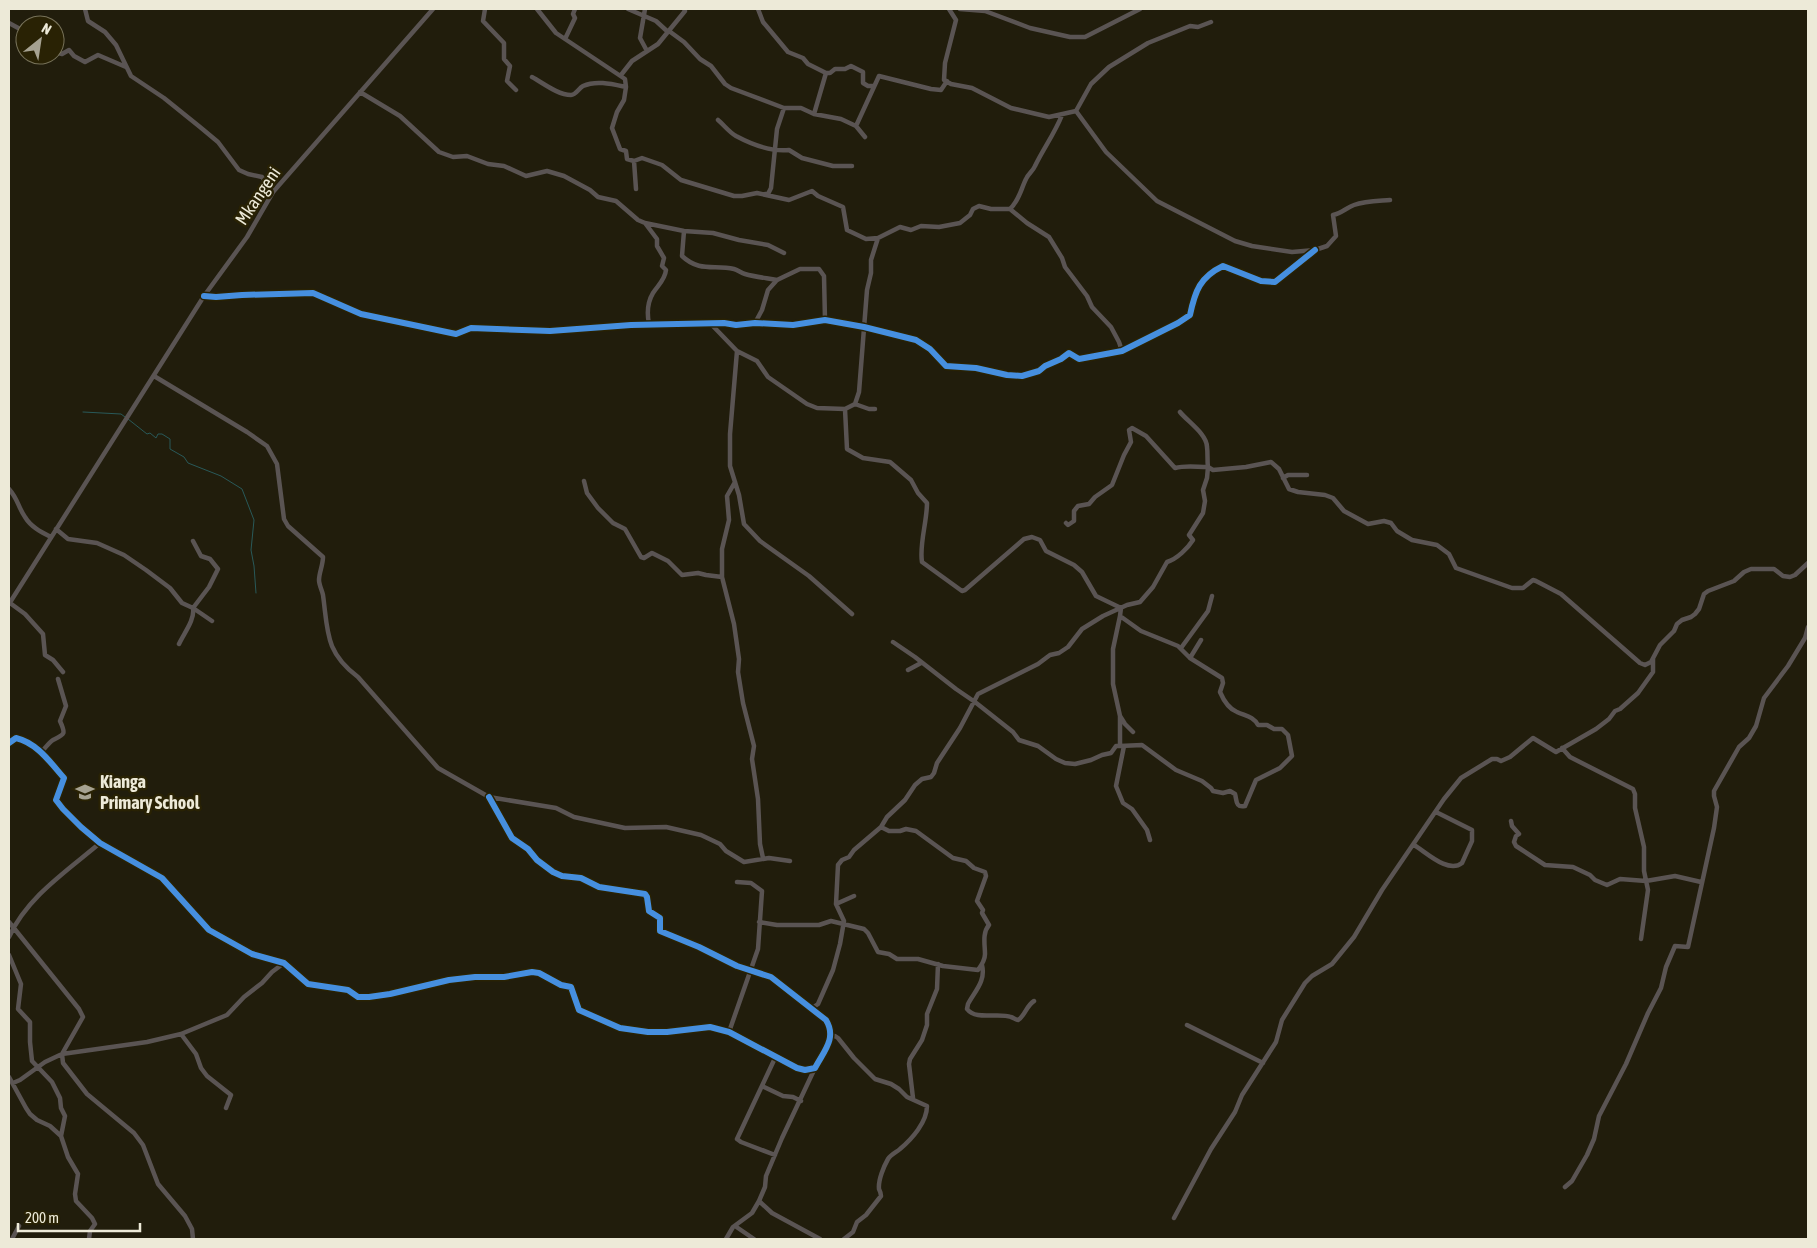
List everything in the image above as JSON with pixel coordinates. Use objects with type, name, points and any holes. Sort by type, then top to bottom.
[{"type":"street","points":[[85,9],[88,21],[106,32],[116,45],[131,76],[179,110],[218,142],[239,170],[262,177],[273,192]]},
{"type":"street","name":"Mkangeni","points":[[9,604],[204,296],[247,237],[273,192],[433,9]]},
{"type":"street","points":[[485,9],[483,21],[504,43],[504,58],[510,66],[507,81],[516,90]]},
{"type":"street","points":[[546,9],[539,11],[556,32],[625,79],[624,100],[617,112],[612,128],[620,149],[626,151],[627,158],[634,161],[642,158],[662,165],[676,177],[689,183],[734,196],[757,193],[789,200],[812,191],[818,196],[843,207],[847,230],[866,239],[878,238],[900,227],[911,230],[921,226],[938,228],[960,223],[970,215],[973,209],[979,206],[1010,209],[1027,224],[1049,237],[1066,267],[1087,296],[1092,308],[1111,327],[1122,351]]},
{"type":"street","points":[[565,39],[575,18],[573,14],[575,9]]},
{"type":"street","points":[[628,9],[656,21],[684,42],[700,59],[711,66],[725,84],[784,108],[801,108],[814,114],[840,119],[856,126],[865,137]]},
{"type":"street","points":[[645,9],[640,38],[647,51]]},
{"type":"street","points":[[621,75],[632,61],[658,44],[684,9]]},
{"type":"street","points":[[758,9],[763,22],[788,52],[803,58],[808,64],[826,74],[837,68],[845,70],[851,66],[863,72],[863,83],[873,86]]},
{"type":"street","points":[[949,9],[956,20],[945,63],[944,80],[972,88],[1011,108],[1049,118],[1076,111],[1090,84],[1122,58],[1148,43],[1190,26],[1211,22]]},
{"type":"street","points":[[960,9],[985,11],[1030,28],[1070,37],[1084,37],[1140,9]]},
{"type":"street","points":[[65,52],[68,50],[85,62],[98,55],[126,67]]},
{"type":"street","points":[[814,114],[826,74]]},
{"type":"street","points":[[856,126],[879,76],[941,90],[947,82]]},
{"type":"street","points":[[532,77],[559,92],[570,95],[592,83],[626,86]]},
{"type":"street","points":[[360,92],[400,116],[439,152],[453,157],[467,156],[488,164],[504,166],[526,176],[547,172],[564,176],[590,190],[598,197],[616,201],[644,223],[684,231],[713,233],[768,245],[784,253]]},
{"type":"street","points":[[764,194],[768,194],[771,188],[777,129],[784,108]]},
{"type":"street","points":[[1076,111],[1106,152],[1157,201],[1236,241],[1252,246],[1292,252],[1315,250],[1326,246],[1336,236],[1333,215],[1342,213],[1352,206],[1372,201],[1390,200]]},
{"type":"street","points":[[1010,209],[1017,202],[1026,179],[1036,166],[1062,115]]},
{"type":"street","points":[[718,120],[737,136],[756,145],[776,150],[789,150],[802,158],[833,166],[852,166]]},
{"type":"street","points":[[634,161],[636,189]]},
{"type":"street","points":[[644,223],[657,239],[657,246],[664,258],[662,266],[666,270],[665,278],[652,295],[647,307],[649,324]]},
{"type":"street","points":[[684,231],[682,256],[687,261],[703,268],[729,268],[743,274],[777,280]]},
{"type":"street","points":[[710,323],[737,351],[757,361],[768,377],[807,404],[817,408],[845,409],[854,404],[860,392],[867,290],[878,238]]},
{"type":"street","points":[[204,296],[313,293],[361,314],[456,334],[470,328],[550,331],[649,324],[724,323],[736,325],[793,325],[825,320],[864,327],[916,340],[930,349],[946,366],[976,368],[1022,376],[1039,371],[1069,353],[1079,359],[1122,351],[1189,317],[1194,295],[1207,276],[1214,270],[1224,266],[1261,281],[1275,282],[1315,250]]},
{"type":"street","points":[[755,324],[762,310],[768,290],[777,280],[800,269],[819,269],[824,276],[825,320]]},
{"type":"street","points":[[737,351],[730,434],[730,466],[744,524],[760,541],[809,576],[852,614]]},
{"type":"street","points":[[154,376],[268,446],[277,464],[284,519],[288,526],[323,557],[323,566],[319,580],[333,652],[344,667],[358,677],[438,768],[489,797],[556,808],[574,817],[625,828],[666,827],[702,835],[720,844],[726,851],[744,862],[763,858],[790,861]]},
{"type":"street","points":[[854,404],[874,409]]},
{"type":"street","points":[[845,409],[847,449],[863,458],[890,462],[911,480],[927,503],[925,531],[920,553],[922,562],[944,579],[962,591],[965,590],[1024,539],[1032,537],[1040,540],[1046,551],[1074,565],[1082,572],[1096,596],[1121,608]]},
{"type":"street","points":[[812,1009],[818,1004],[833,970],[845,924],[836,904],[838,865],[842,860],[849,857],[854,850],[881,827],[887,816],[905,800],[916,784],[934,774],[937,763],[975,702],[978,694],[1038,664],[1050,655],[1059,653],[1068,647],[1086,626],[1121,608],[1140,602],[1153,587],[1167,562],[1172,561],[1192,542],[1193,540],[1189,535],[1190,531],[1203,513],[1205,502],[1202,490],[1207,478],[1206,453],[1208,445],[1202,435],[1180,412]]},
{"type":"street","points":[[1066,523],[1068,525],[1074,521],[1074,511],[1078,506],[1090,504],[1095,497],[1112,485],[1131,442],[1130,430],[1132,428],[1146,436],[1175,468],[1186,465],[1195,468],[1208,467],[1212,470],[1271,462],[1279,469],[1289,489],[1325,495],[1333,498],[1344,511],[1368,524],[1384,521],[1390,523],[1397,531],[1412,540],[1434,543],[1449,554],[1456,568],[1512,588],[1523,588],[1533,580],[1561,594],[1640,664],[1645,665],[1651,662],[1660,645],[1674,631],[1677,624],[1695,614],[1699,609],[1704,594],[1708,591],[1734,581],[1744,572],[1752,569],[1774,569],[1783,576],[1790,577],[1808,564]]},
{"type":"street","points":[[1283,478],[1288,475],[1307,475]]},
{"type":"street","points":[[584,481],[587,493],[598,508],[614,523],[625,529],[641,557],[644,558],[652,553],[668,562],[682,575],[698,573],[706,576],[722,577]]},
{"type":"street","points":[[735,482],[727,496],[729,520],[722,549],[722,577],[734,624],[743,703],[754,746],[752,758],[763,858]]},
{"type":"street","points":[[9,489],[15,496],[25,517],[41,532],[51,537]]},
{"type":"street","points":[[56,529],[68,539],[97,543],[124,555],[170,588],[182,603],[212,621]]},
{"type":"street","points":[[180,644],[184,631],[194,615],[193,608],[218,569],[210,560],[201,556],[193,541]]},
{"type":"street","points":[[1181,648],[1208,611],[1212,596]]},
{"type":"street","points":[[9,604],[25,614],[43,634],[45,655],[53,660],[63,672]]},
{"type":"street","points":[[1121,608],[1113,649],[1113,684],[1120,716],[1122,746],[1116,786],[1123,803],[1132,808],[1147,830],[1150,840]]},
{"type":"street","points":[[892,642],[916,657],[921,663],[975,702],[1013,732],[1019,740],[1038,746],[1056,759],[1065,763],[1075,764],[1111,753],[1116,746],[1142,745],[1176,770],[1202,781],[1213,792],[1222,793],[1230,791],[1235,794],[1235,802],[1245,806],[1256,780],[1280,768],[1292,756],[1288,735],[1282,729],[1274,729],[1267,725],[1258,724],[1250,717],[1236,712],[1220,692],[1223,683],[1222,678],[1190,658],[1181,648],[1141,631],[1120,616]]},
{"type":"street","points":[[1565,1187],[1572,1181],[1587,1155],[1594,1139],[1599,1116],[1626,1064],[1661,988],[1666,967],[1675,946],[1688,948],[1717,807],[1714,791],[1739,747],[1749,738],[1756,726],[1764,698],[1788,666],[1808,627]]},
{"type":"street","points":[[1190,658],[1201,640]]},
{"type":"street","points":[[1174,1218],[1210,1150],[1235,1112],[1242,1095],[1276,1042],[1282,1020],[1305,983],[1312,976],[1332,964],[1354,937],[1382,890],[1461,778],[1492,759],[1498,758],[1502,761],[1510,758],[1533,738],[1556,752],[1596,729],[1638,693],[1653,672],[1653,658]]},
{"type":"street","points":[[908,670],[921,663]]},
{"type":"street","points":[[41,752],[52,740],[58,739],[64,730],[60,721],[66,706],[58,679]]},
{"type":"street","points":[[1120,716],[1133,732]]},
{"type":"street","points":[[9,743],[16,738],[27,740],[41,752],[64,778],[56,800],[81,827],[100,843],[162,878],[209,930],[252,954],[284,962],[308,984],[348,990],[358,997],[370,997],[403,992],[449,980],[475,977],[504,977],[532,972],[539,973],[561,985],[571,986],[578,1010],[620,1028],[648,1032],[668,1032],[710,1027],[729,1032],[797,1068],[805,1070],[815,1068]]},
{"type":"street","points":[[1562,748],[1570,757],[1633,789],[1644,846],[1648,890],[1641,939]]},
{"type":"street","points":[[489,797],[512,838],[528,849],[537,860],[553,872],[562,876],[581,878],[599,887],[645,894],[649,911],[660,918],[660,931],[736,966],[770,977],[826,1020],[830,1028],[831,1037],[775,1155],[766,1176],[765,1188],[752,1213],[735,1226],[726,1239]]},
{"type":"street","points":[[1414,845],[1444,865],[1452,867],[1462,862],[1472,841],[1472,830],[1436,812]]},
{"type":"street","points":[[1511,821],[1512,826],[1519,834],[1514,839],[1516,846],[1545,865],[1573,867],[1590,875],[1595,880],[1607,884],[1620,879],[1646,881],[1675,876],[1701,882]]},
{"type":"street","points":[[759,922],[777,926],[819,926],[831,921],[845,924],[864,929],[878,952],[882,954],[889,954],[897,959],[913,958],[978,970],[985,956],[983,943],[986,928],[989,925],[977,901],[986,876],[985,872],[974,868],[966,861],[953,858],[916,831],[906,829],[889,831],[881,827]]},
{"type":"street","points":[[9,938],[13,928],[36,897],[100,843]]},
{"type":"street","points":[[729,1032],[758,949],[762,891],[751,883],[737,882]]},
{"type":"street","points":[[836,904],[854,896]]},
{"type":"street","points":[[9,922],[79,1008],[83,1017],[62,1054],[63,1063],[87,1094],[134,1133],[143,1145],[158,1184],[185,1216],[192,1229],[193,1239]]},
{"type":"street","points":[[9,955],[21,984],[18,1009],[30,1022],[32,1061],[52,1082],[60,1098],[61,1108],[65,1116],[61,1136]]},
{"type":"street","points":[[13,1083],[62,1054],[143,1043],[181,1034],[227,1015],[244,997],[284,962]]},
{"type":"street","points":[[913,1098],[909,1064],[910,1059],[922,1040],[927,1025],[927,1014],[937,989],[938,964]]},
{"type":"street","points":[[982,965],[982,981],[968,1004],[967,1009],[969,1012],[975,1015],[1012,1017],[1018,1020],[1021,1019],[1029,1005],[1034,1001]]},
{"type":"street","points":[[1188,1026],[1263,1064]]},
{"type":"street","points":[[181,1034],[196,1054],[201,1068],[207,1076],[231,1095],[226,1108]]},
{"type":"street","points":[[831,1037],[835,1036],[838,1038],[854,1058],[875,1079],[891,1084],[906,1096],[927,1106],[927,1112],[911,1139],[898,1151],[889,1156],[882,1172],[879,1189],[881,1196],[866,1215],[857,1222],[853,1232],[844,1239]]},
{"type":"street","points":[[775,1155],[741,1142],[737,1138],[776,1056]]},
{"type":"street","points":[[9,1077],[30,1114],[37,1120],[50,1126],[61,1136],[68,1157],[78,1174],[75,1189],[76,1201],[92,1218],[95,1224],[90,1231],[89,1239]]},
{"type":"street","points":[[762,1086],[783,1096],[793,1097],[801,1101]]},
{"type":"street","points":[[759,1201],[772,1212],[820,1239]]},
{"type":"street","points":[[12,1239],[18,1226]]},
{"type":"street","points":[[735,1226],[754,1239]]},
{"type":"waterway","points":[[83,412],[121,414],[125,417]]},
{"type":"waterway","points":[[128,419],[147,434],[150,433],[156,438],[158,434],[162,434],[170,439],[170,449],[184,457],[188,463],[221,476],[242,489],[254,520],[251,550],[256,593]]},
{"type":"cycle path","points":[[204,296],[313,293],[361,314],[456,334],[471,328],[550,331],[631,325],[724,323],[736,325],[755,323],[793,325],[825,320],[864,327],[916,340],[930,349],[946,366],[976,368],[1007,375],[1022,376],[1039,371],[1069,353],[1079,359],[1122,351],[1178,323],[1190,315],[1194,299],[1204,280],[1215,270],[1223,266],[1261,281],[1275,282],[1315,250]]},
{"type":"cycle path","points":[[9,743],[16,738],[24,740],[48,760],[64,778],[56,800],[81,827],[100,843],[162,878],[209,930],[252,954],[284,963],[308,984],[348,990],[358,997],[369,997],[449,980],[475,977],[504,977],[532,972],[539,973],[561,985],[571,987],[579,1010],[620,1028],[648,1032],[667,1032],[710,1027],[729,1032],[797,1068],[805,1070],[815,1068],[830,1039],[826,1020],[771,977],[737,966],[699,947],[660,931],[660,918],[649,911],[645,894],[599,887],[581,878],[562,876],[553,872],[537,860],[528,849],[512,838],[489,797]]},
{"type":"place","name":"Kianga Primary School","points":[[85,792]]}]
